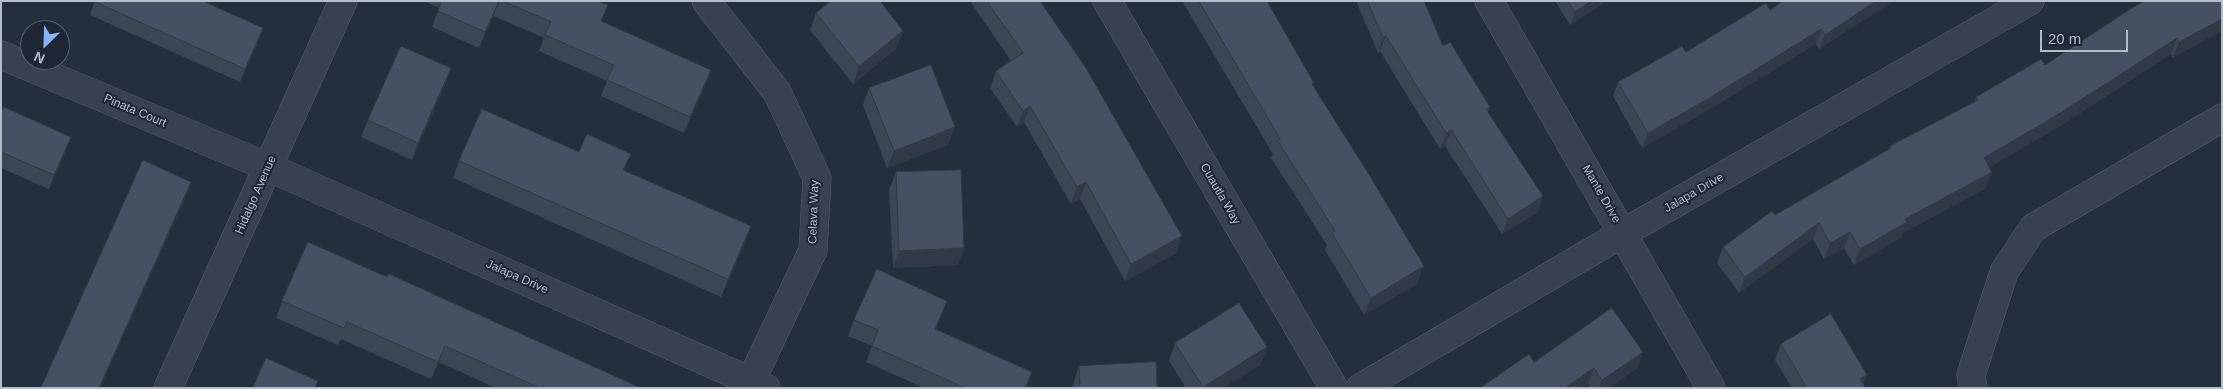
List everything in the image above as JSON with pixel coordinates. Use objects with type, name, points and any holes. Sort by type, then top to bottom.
[{"type":"street","name":"Hidalgo Avenue","points":[[168,388],[343,1]]},
{"type":"street","name":"Celava Way","points":[[706,1],[777,92],[817,178],[813,250],[759,384]]},
{"type":"street","name":"Cuautla Way","points":[[1107,1],[1334,388]]},
{"type":"street","name":"Mante Drive","points":[[1488,1],[1711,388]]},
{"type":"street","name":"Jalapa Drive","points":[[1360,388],[1623,233],[2030,1]]},
{"type":"street","name":"Pinata Court","points":[[1,55],[268,167]]},
{"type":"street","points":[[1973,388],[1971,375],[2004,272],[2033,228],[2222,118]]},
{"type":"street","name":"Jalapa Drive","points":[[268,167],[759,384]]},
{"type":"building","points":[[95,1],[203,1],[263,28],[245,69]]},
{"type":"building","points":[[442,1],[499,1],[485,32],[438,11]]},
{"type":"building","points":[[503,1],[598,1],[608,5],[601,21],[711,70],[690,117],[607,80],[614,65],[545,35],[551,22]]},
{"type":"building","points":[[831,1],[880,1],[903,31],[859,66],[816,13]]},
{"type":"building","points":[[987,1],[1040,1],[1086,68],[1182,236],[1131,264],[1086,182],[1077,187],[1030,106],[1023,111],[996,71],[1023,53]]},
{"type":"building","points":[[1199,1],[1267,1],[1314,83],[1312,84],[1424,266],[1371,298],[1332,233],[1335,231],[1278,141],[1280,139]]},
{"type":"building","points":[[1368,1],[1424,1],[1443,46],[1450,42],[1490,107],[1486,109],[1543,196],[1508,219],[1451,130],[1446,133],[1386,36],[1383,37]]},
{"type":"building","points":[[1568,1],[1591,1],[1575,12]]},
{"type":"building","points":[[1783,1],[1876,1],[1825,35],[1821,29],[1711,97],[1648,133],[1618,82],[1682,46],[1686,52],[1766,3],[1770,10]]},
{"type":"building","points":[[2145,1],[2222,1],[2222,19],[2179,42],[2177,38],[2062,112],[1984,158],[1992,172],[1905,219],[1907,222],[1860,249],[1850,232],[1830,243],[1819,223],[1745,277],[1723,247],[1772,211],[1775,215],[1891,148],[1890,146],[1978,100],[1976,97],[2041,59],[2045,65]]},
{"type":"building","points":[[401,46],[451,68],[418,143],[368,120]]},
{"type":"building","points":[[931,65],[955,127],[894,151],[869,88]]},
{"type":"building","points":[[4,107],[71,137],[54,175],[1,152],[1,113]]},
{"type":"building","points":[[482,109],[579,152],[587,134],[631,154],[623,170],[751,226],[728,279],[459,161]]},
{"type":"building","points":[[143,160],[191,182],[99,388],[41,388]]},
{"type":"building","points":[[961,170],[964,248],[899,251],[896,172]]},
{"type":"building","points":[[308,242],[387,277],[389,274],[641,388],[540,388],[445,346],[438,362],[347,322],[344,328],[282,301]]},
{"type":"building","points":[[877,269],[947,301],[935,329],[1032,372],[1025,388],[965,388],[872,346],[878,330],[854,320]]},
{"type":"building","points":[[1239,303],[1267,347],[1203,387],[1175,343]]},
{"type":"building","points":[[1612,308],[1643,352],[1602,380],[1594,368],[1565,388],[1480,388],[1529,354],[1534,362]]},
{"type":"building","points":[[1831,314],[1867,375],[1860,379],[1866,388],[1807,388],[1781,344]]},
{"type":"building","points":[[266,358],[318,381],[315,388],[253,388]]},
{"type":"building","points":[[1156,362],[1157,388],[1080,388],[1079,366]]}]
